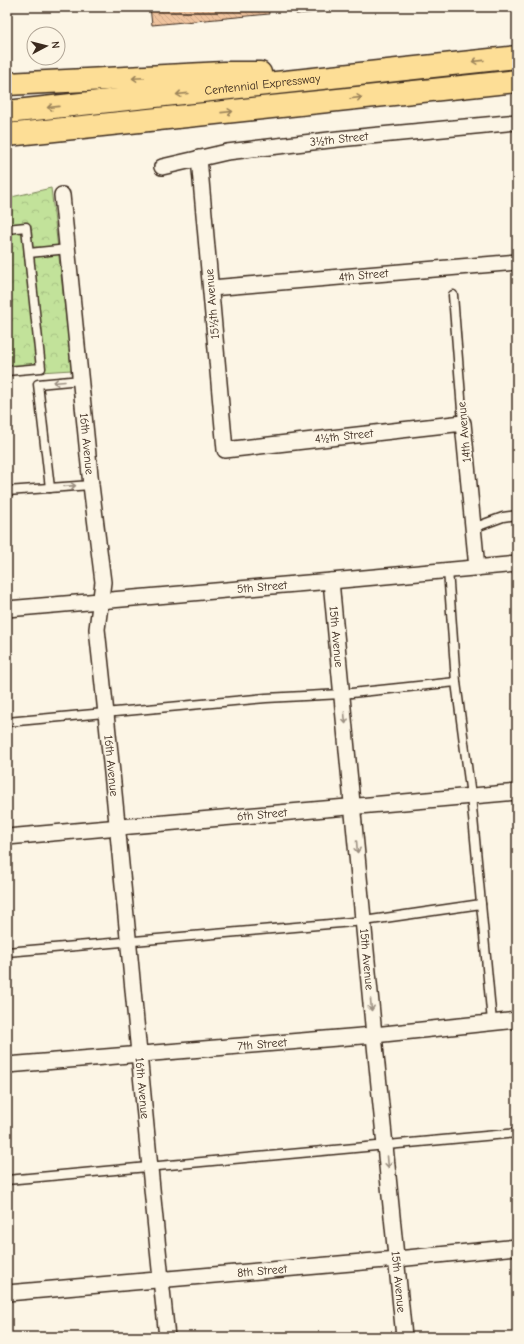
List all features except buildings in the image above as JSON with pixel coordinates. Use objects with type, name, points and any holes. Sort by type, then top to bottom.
[{"type":"highway","name":"Centennial Expressway","points":[[7,112],[517,57]]},
{"type":"highway","points":[[7,84],[224,73],[359,74]]},
{"type":"highway","name":"Centennial Expressway","points":[[7,135],[465,85],[517,81]]},
{"type":"highway","points":[[7,148],[147,120]]},
{"type":"street","name":"3½th Street","points":[[162,167],[227,152],[338,139],[517,122]]},
{"type":"street","name":"15½th Avenue","points":[[199,158],[225,450]]},
{"type":"street","name":"16th Avenue","points":[[62,196],[91,485],[103,582],[97,629],[118,826],[138,1053],[167,1337]]},
{"type":"street","name":"4th Street","points":[[211,288],[517,262]]},
{"type":"street","name":"4½th Street","points":[[225,450],[463,423]]},
{"type":"street","name":"14th Avenue","points":[[463,423],[477,568]]},
{"type":"street","name":"5th Street","points":[[7,608],[331,582],[517,564]]},
{"type":"street","name":"15th Avenue","points":[[331,582],[404,1337]]},
{"type":"street","name":"6th Street","points":[[7,837],[118,826],[517,792]]},
{"type":"street","name":"7th Street","points":[[7,1065],[374,1034],[517,1020]]},
{"type":"street","name":"8th Street","points":[[7,1293],[517,1247]]},
{"type":"lane","points":[[7,229],[26,227],[41,368],[7,371]]},
{"type":"lane","points":[[29,253],[68,249]]},
{"type":"lane","name":"14th Avenue","points":[[453,295],[463,423]]},
{"type":"lane","points":[[50,488],[38,384],[81,380]]},
{"type":"lane","points":[[7,491],[91,485]]},
{"type":"lane","points":[[474,528],[503,517],[517,515]]},
{"type":"lane","points":[[448,570],[456,682],[471,796],[492,1022]]},
{"type":"lane","points":[[7,722],[266,698],[342,694],[456,682]]},
{"type":"lane","points":[[7,952],[364,921],[481,904]]},
{"type":"lane","points":[[7,1180],[517,1133]]},
{"type":"green space","points":[[51,188],[72,370],[7,374],[7,198]]}]
